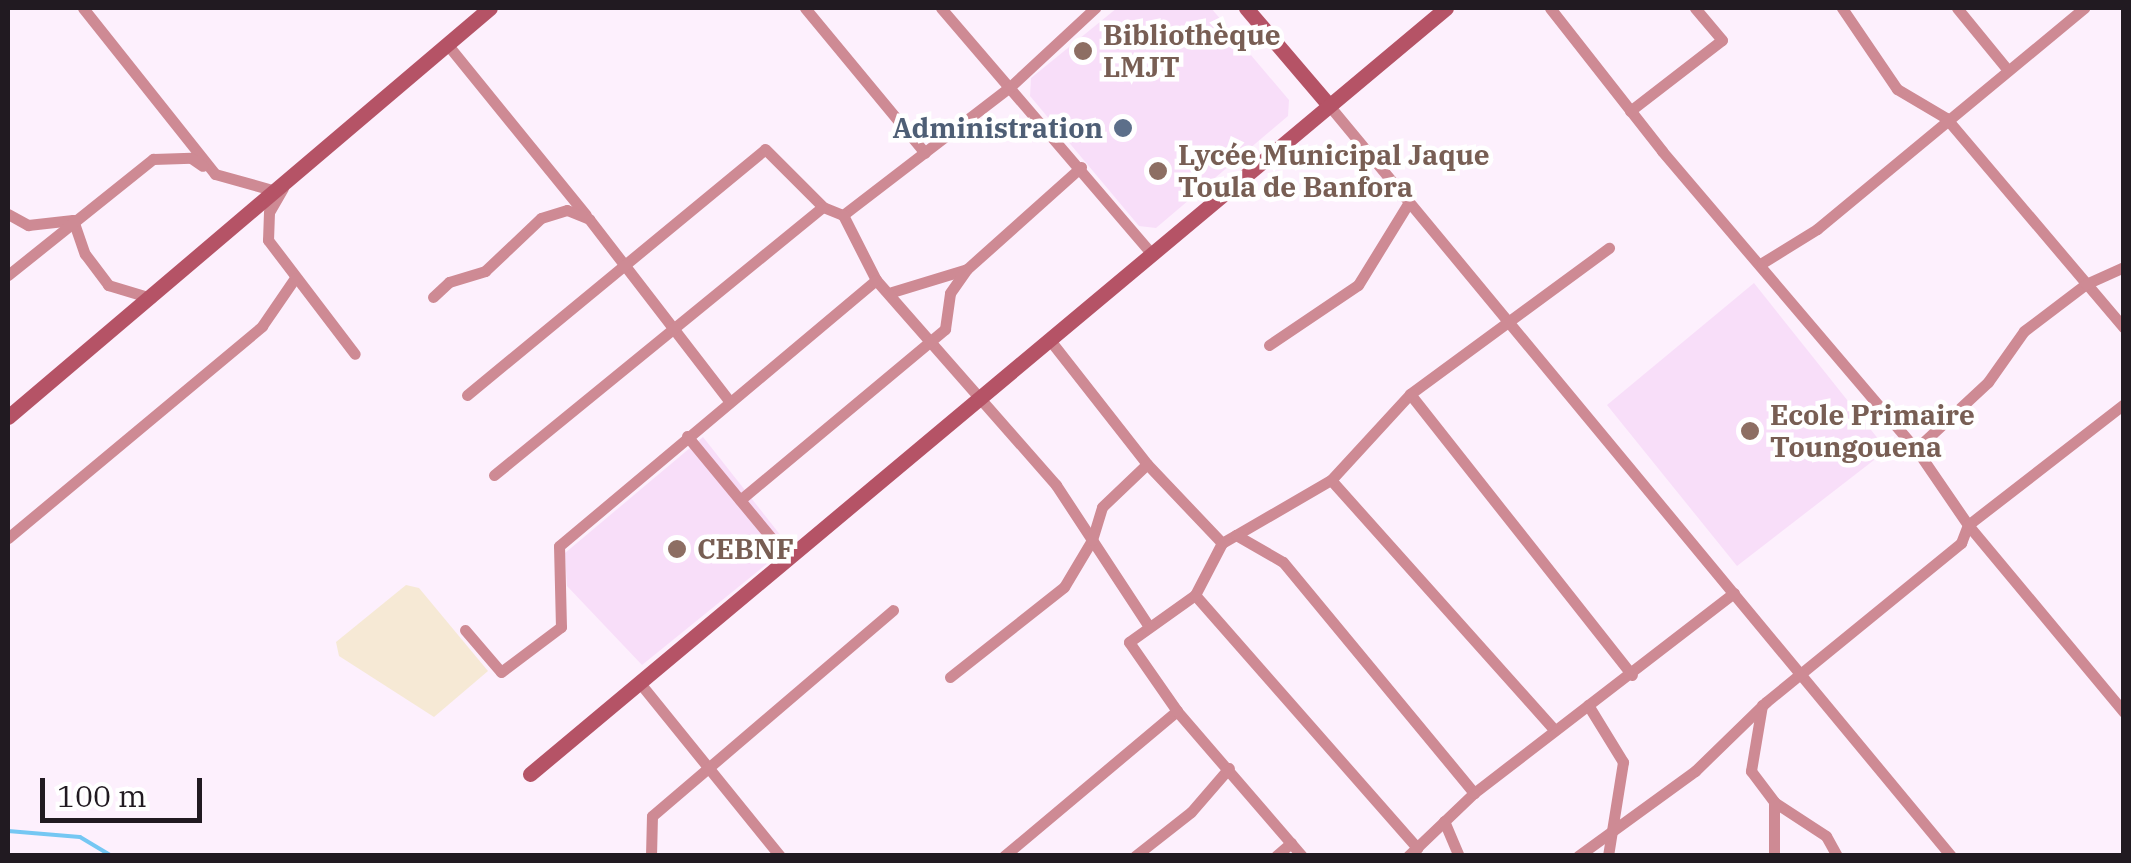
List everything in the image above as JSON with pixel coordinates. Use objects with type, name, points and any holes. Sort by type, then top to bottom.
[{"type":"street","points":[[82,8],[215,174]]},
{"type":"street","points":[[8,417],[490,8]]},
{"type":"street","points":[[805,8],[925,153]]},
{"type":"street","points":[[941,8],[1150,252]]},
{"type":"street","points":[[843,215],[1011,86],[1095,8]]},
{"type":"street","points":[[1246,8],[1952,856]]},
{"type":"street","points":[[530,774],[1446,8]]},
{"type":"street","points":[[1550,8],[1630,111],[1916,449],[1968,525],[2124,712]]},
{"type":"street","points":[[1630,111],[1722,40],[1695,8]]},
{"type":"street","points":[[1842,8],[1897,89],[1946,118],[2124,328]]},
{"type":"street","points":[[1958,8],[2007,69]]},
{"type":"street","points":[[1762,263],[1817,229],[1946,118],[2084,8]]},
{"type":"street","points":[[447,44],[590,219],[729,402]]},
{"type":"street","points":[[467,396],[622,262],[764,149],[823,206],[843,215],[876,280],[892,292],[982,396],[1092,540],[1148,624]]},
{"type":"street","points":[[8,275],[152,159],[191,158],[215,174],[282,186]]},
{"type":"street","points":[[740,500],[945,328],[950,293],[967,269],[1081,167]]},
{"type":"street","points":[[282,186],[269,212],[268,240],[356,354]]},
{"type":"street","points":[[1269,345],[1358,285],[1410,202]]},
{"type":"street","points":[[494,475],[823,206]]},
{"type":"street","points":[[434,297],[449,282],[485,271],[542,218],[567,210],[590,219]]},
{"type":"street","points":[[8,214],[28,225],[73,220]]},
{"type":"street","points":[[73,220],[85,254],[108,286],[151,298]]},
{"type":"street","points":[[1302,856],[1177,711],[1129,642],[1148,624],[1196,595],[1222,543],[1331,480],[1410,394],[1608,248]]},
{"type":"street","points":[[1916,449],[1988,382],[2024,331],[2086,284],[2124,267]]},
{"type":"street","points":[[892,292],[967,269]]},
{"type":"street","points":[[8,538],[262,326],[295,278]]},
{"type":"street","points":[[465,630],[501,672],[561,627],[559,546],[876,280]]},
{"type":"street","points":[[1050,339],[1147,464],[1222,543]]},
{"type":"street","points":[[1410,394],[1632,675]]},
{"type":"street","points":[[1578,856],[1695,771],[1800,672],[1961,543],[1968,525],[2124,404]]},
{"type":"street","points":[[687,436],[788,558]]},
{"type":"street","points":[[950,677],[1064,587],[1092,540],[1102,506],[1147,464]]},
{"type":"street","points":[[1331,480],[1554,729]]},
{"type":"street","points":[[1236,535],[1282,562],[1474,793]]},
{"type":"street","points":[[1196,595],[1412,852],[1474,793],[1734,593]]},
{"type":"street","points":[[652,856],[652,816],[893,610]]},
{"type":"street","points":[[640,682],[780,856]]},
{"type":"street","points":[[1588,705],[1623,762],[1608,856]]},
{"type":"street","points":[[1762,705],[1751,771],[1774,802],[1826,836],[1836,856]]},
{"type":"street","points":[[1004,856],[1177,711]]},
{"type":"street","points":[[1135,856],[1191,812],[1230,768]]},
{"type":"street","points":[[1774,802],[1774,856]]},
{"type":"street","points":[[1444,822],[1459,856]]},
{"type":"street","points":[[1276,856],[1291,843]]},
{"type":"shaded area","name":"Lycée Municipal Jaque Toula de Banfora","points":[[1117,8],[1211,8],[1289,100],[1288,116],[1156,228],[1139,226],[1030,96],[1031,78]]},
{"type":"shaded area","name":"Ecole Primaire Toungouena","points":[[1754,283],[1887,450],[1737,566],[1607,405]]},
{"type":"shaded area","name":"CEBNF","points":[[703,437],[789,546],[642,665],[567,586],[565,553]]},
{"type":"shaded area","points":[[406,585],[419,588],[488,671],[434,717],[339,656],[336,642]]},
{"type":"waterway","points":[[8,831],[80,837],[112,856]]},
{"type":"place","name":"Bibliothèque LMJT","points":[[1083,51]]},
{"type":"place","name":"Administration","points":[[1123,128]]},
{"type":"place","name":"Lycée Municipal Jaque Toula de Banfora","points":[[1158,171]]},
{"type":"place","name":"Ecole Primaire Toungouena","points":[[1750,431]]},
{"type":"place","name":"CEBNF","points":[[677,549]]}]
